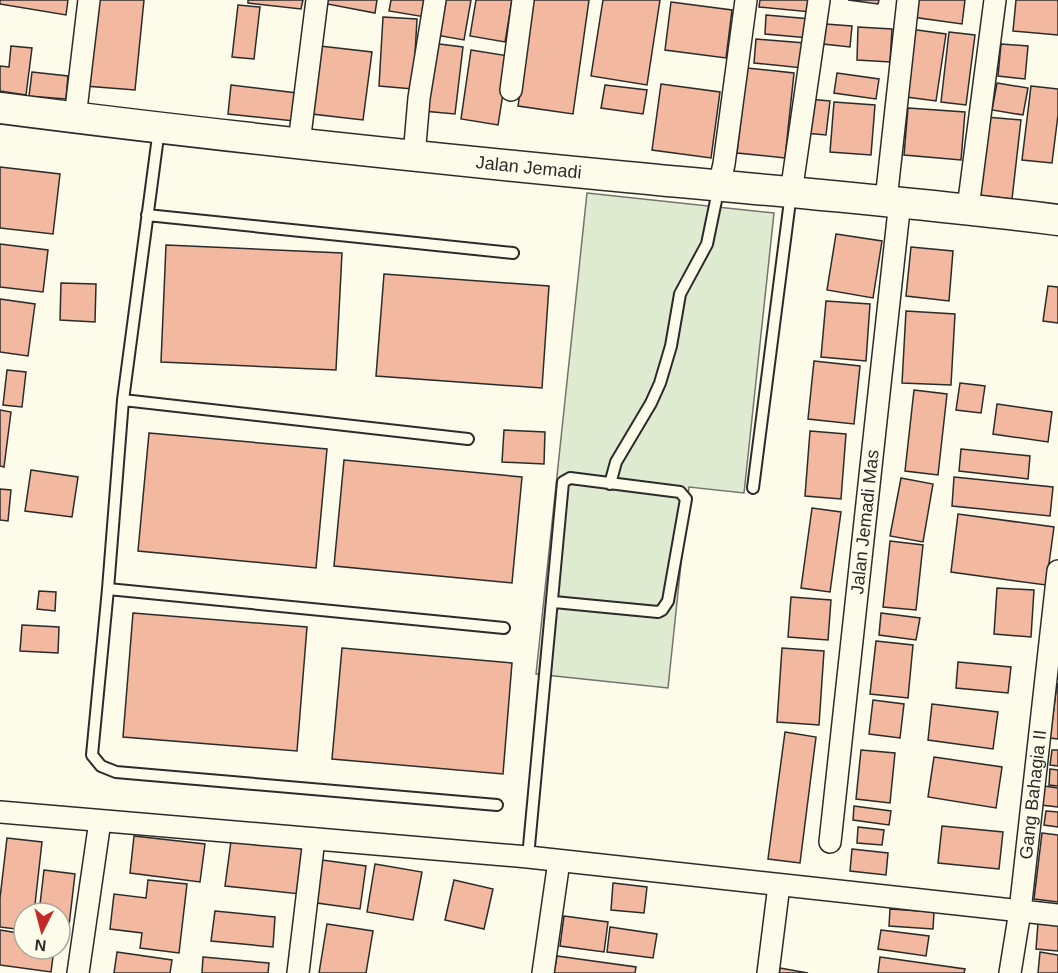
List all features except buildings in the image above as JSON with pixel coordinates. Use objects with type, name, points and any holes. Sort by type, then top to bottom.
[{"type":"street","points":[[75,118],[89,0]]},
{"type":"street","points":[[299,143],[317,0]]},
{"type":"street","points":[[414,156],[419,98],[435,0]]},
{"type":"street","points":[[511,90],[524,0]]},
{"type":"street","points":[[719,186],[746,0]]},
{"type":"street","points":[[791,193],[819,0]]},
{"type":"street","name":"Jalan Jemadi Mas","points":[[830,842],[893,201],[908,0]]},
{"type":"street","points":[[968,208],[995,0]]},
{"type":"street","name":"Jalan Jemadi","points":[[0,108],[414,156],[968,208],[1058,220]]},
{"type":"street","name":"Gang Bahagia II","points":[[1010,973],[1020,911],[1058,571]]},
{"type":"street","points":[[0,812],[528,857],[1058,915]]},
{"type":"street","points":[[78,973],[100,821]]},
{"type":"street","points":[[298,973],[314,839]]},
{"type":"street","points":[[543,973],[559,861]]},
{"type":"street","points":[[768,973],[779,885]]},
{"type":"lane","points":[[159,128],[123,400],[92,755],[101,766],[116,772],[497,805]]},
{"type":"lane","points":[[610,484],[622,451],[637,429],[660,383],[680,294],[707,244],[719,186]]},
{"type":"lane","points":[[753,488],[791,193]]},
{"type":"lane","points":[[147,215],[513,253]]},
{"type":"lane","points":[[123,400],[468,439]]},
{"type":"lane","points":[[528,857],[564,482],[570,478],[680,492],[686,497],[665,607],[658,612],[554,602]]},
{"type":"lane","points":[[108,589],[504,628]]},
{"type":"green space","points":[[587,193],[774,213],[744,493],[689,487],[668,688],[536,674]]}]
